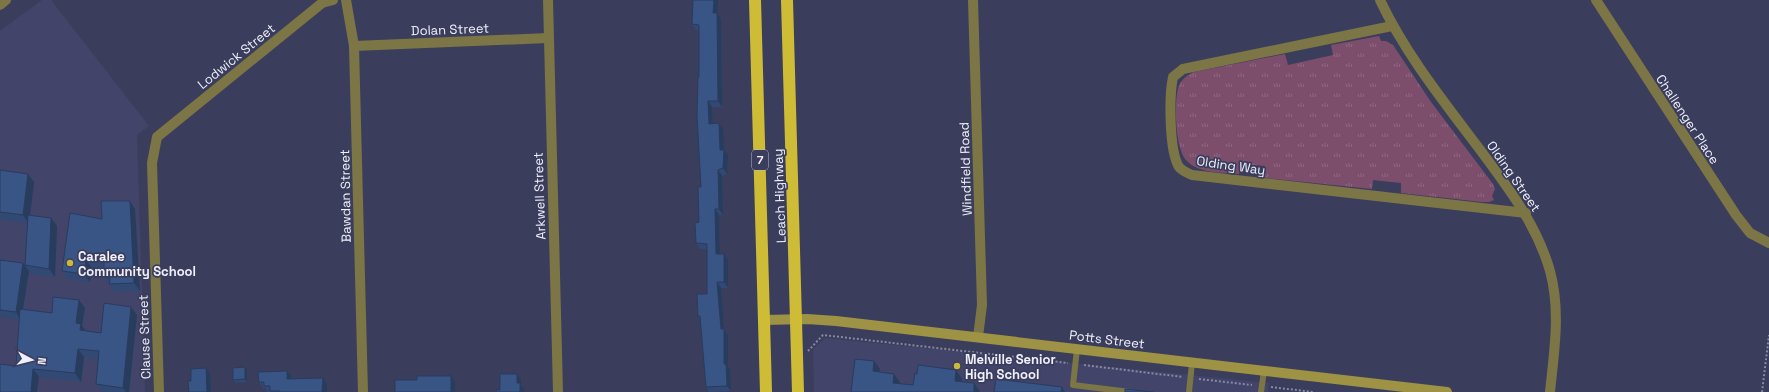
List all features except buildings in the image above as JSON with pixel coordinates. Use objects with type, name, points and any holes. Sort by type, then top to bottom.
[{"type":"highway","name":"Leach Highway","points":[[755,0],[766,392]]},
{"type":"highway","name":"Leach Highway","points":[[787,0],[798,392]]},
{"type":"street","points":[[0,5],[6,0]]},
{"type":"street","name":"Lodwick Street","points":[[157,137],[322,3],[333,0]]},
{"type":"street","name":"Bawdan Street","points":[[346,0],[354,46],[363,392]]},
{"type":"street","name":"Arkwell Street","points":[[548,0],[558,392]]},
{"type":"street","name":"Windfield Road","points":[[973,0],[982,305],[978,338]]},
{"type":"street","name":"Olding Street","points":[[1380,0],[1392,26],[1437,93],[1526,213],[1541,243],[1550,273],[1556,307],[1556,338],[1550,392]]},
{"type":"street","name":"Challenger Place","points":[[1596,0],[1736,215],[1750,233],[1769,243]]},
{"type":"street","name":"Olding Way","points":[[1392,26],[1183,69],[1173,77],[1170,90],[1174,154],[1180,168],[1192,175],[1526,213]]},
{"type":"street","name":"Dolan Street","points":[[354,46],[548,38]]},
{"type":"street","name":"Clause Street","points":[[157,137],[152,163],[159,392]]},
{"type":"street","name":"Potts Street","points":[[764,320],[797,319],[836,321],[1446,392]]},
{"type":"lane","points":[[1078,349],[1073,385],[1130,392]]},
{"type":"lane","points":[[1189,392],[1192,363]]},
{"type":"lane","points":[[1262,389],[1264,371]]},
{"type":"path","points":[[809,358],[808,351],[823,335],[1191,378],[1262,389],[1313,392]]},
{"type":"path","points":[[1762,392],[1769,335]]},
{"type":"shaded area","name":"Caralee Community School","points":[[42,0],[51,0],[149,126],[137,135],[145,392],[0,392],[0,31]]},
{"type":"shaded area","name":"Melville Senior High School","points":[[825,338],[1269,383],[1268,392],[814,392],[813,349]]},
{"type":"green space","points":[[1379,36],[1381,41],[1386,41],[1393,45],[1431,102],[1493,184],[1495,189],[1492,196],[1494,200],[1482,202],[1401,193],[1401,183],[1373,180],[1372,189],[1265,178],[1265,166],[1240,164],[1239,174],[1212,172],[1192,165],[1183,155],[1176,126],[1176,105],[1179,86],[1188,75],[1194,72],[1285,54],[1288,65],[1333,55],[1331,45]]},
{"type":"place","name":"Caralee Community School","points":[[70,263]]},
{"type":"place","name":"Melville Senior High School","points":[[957,366]]}]
